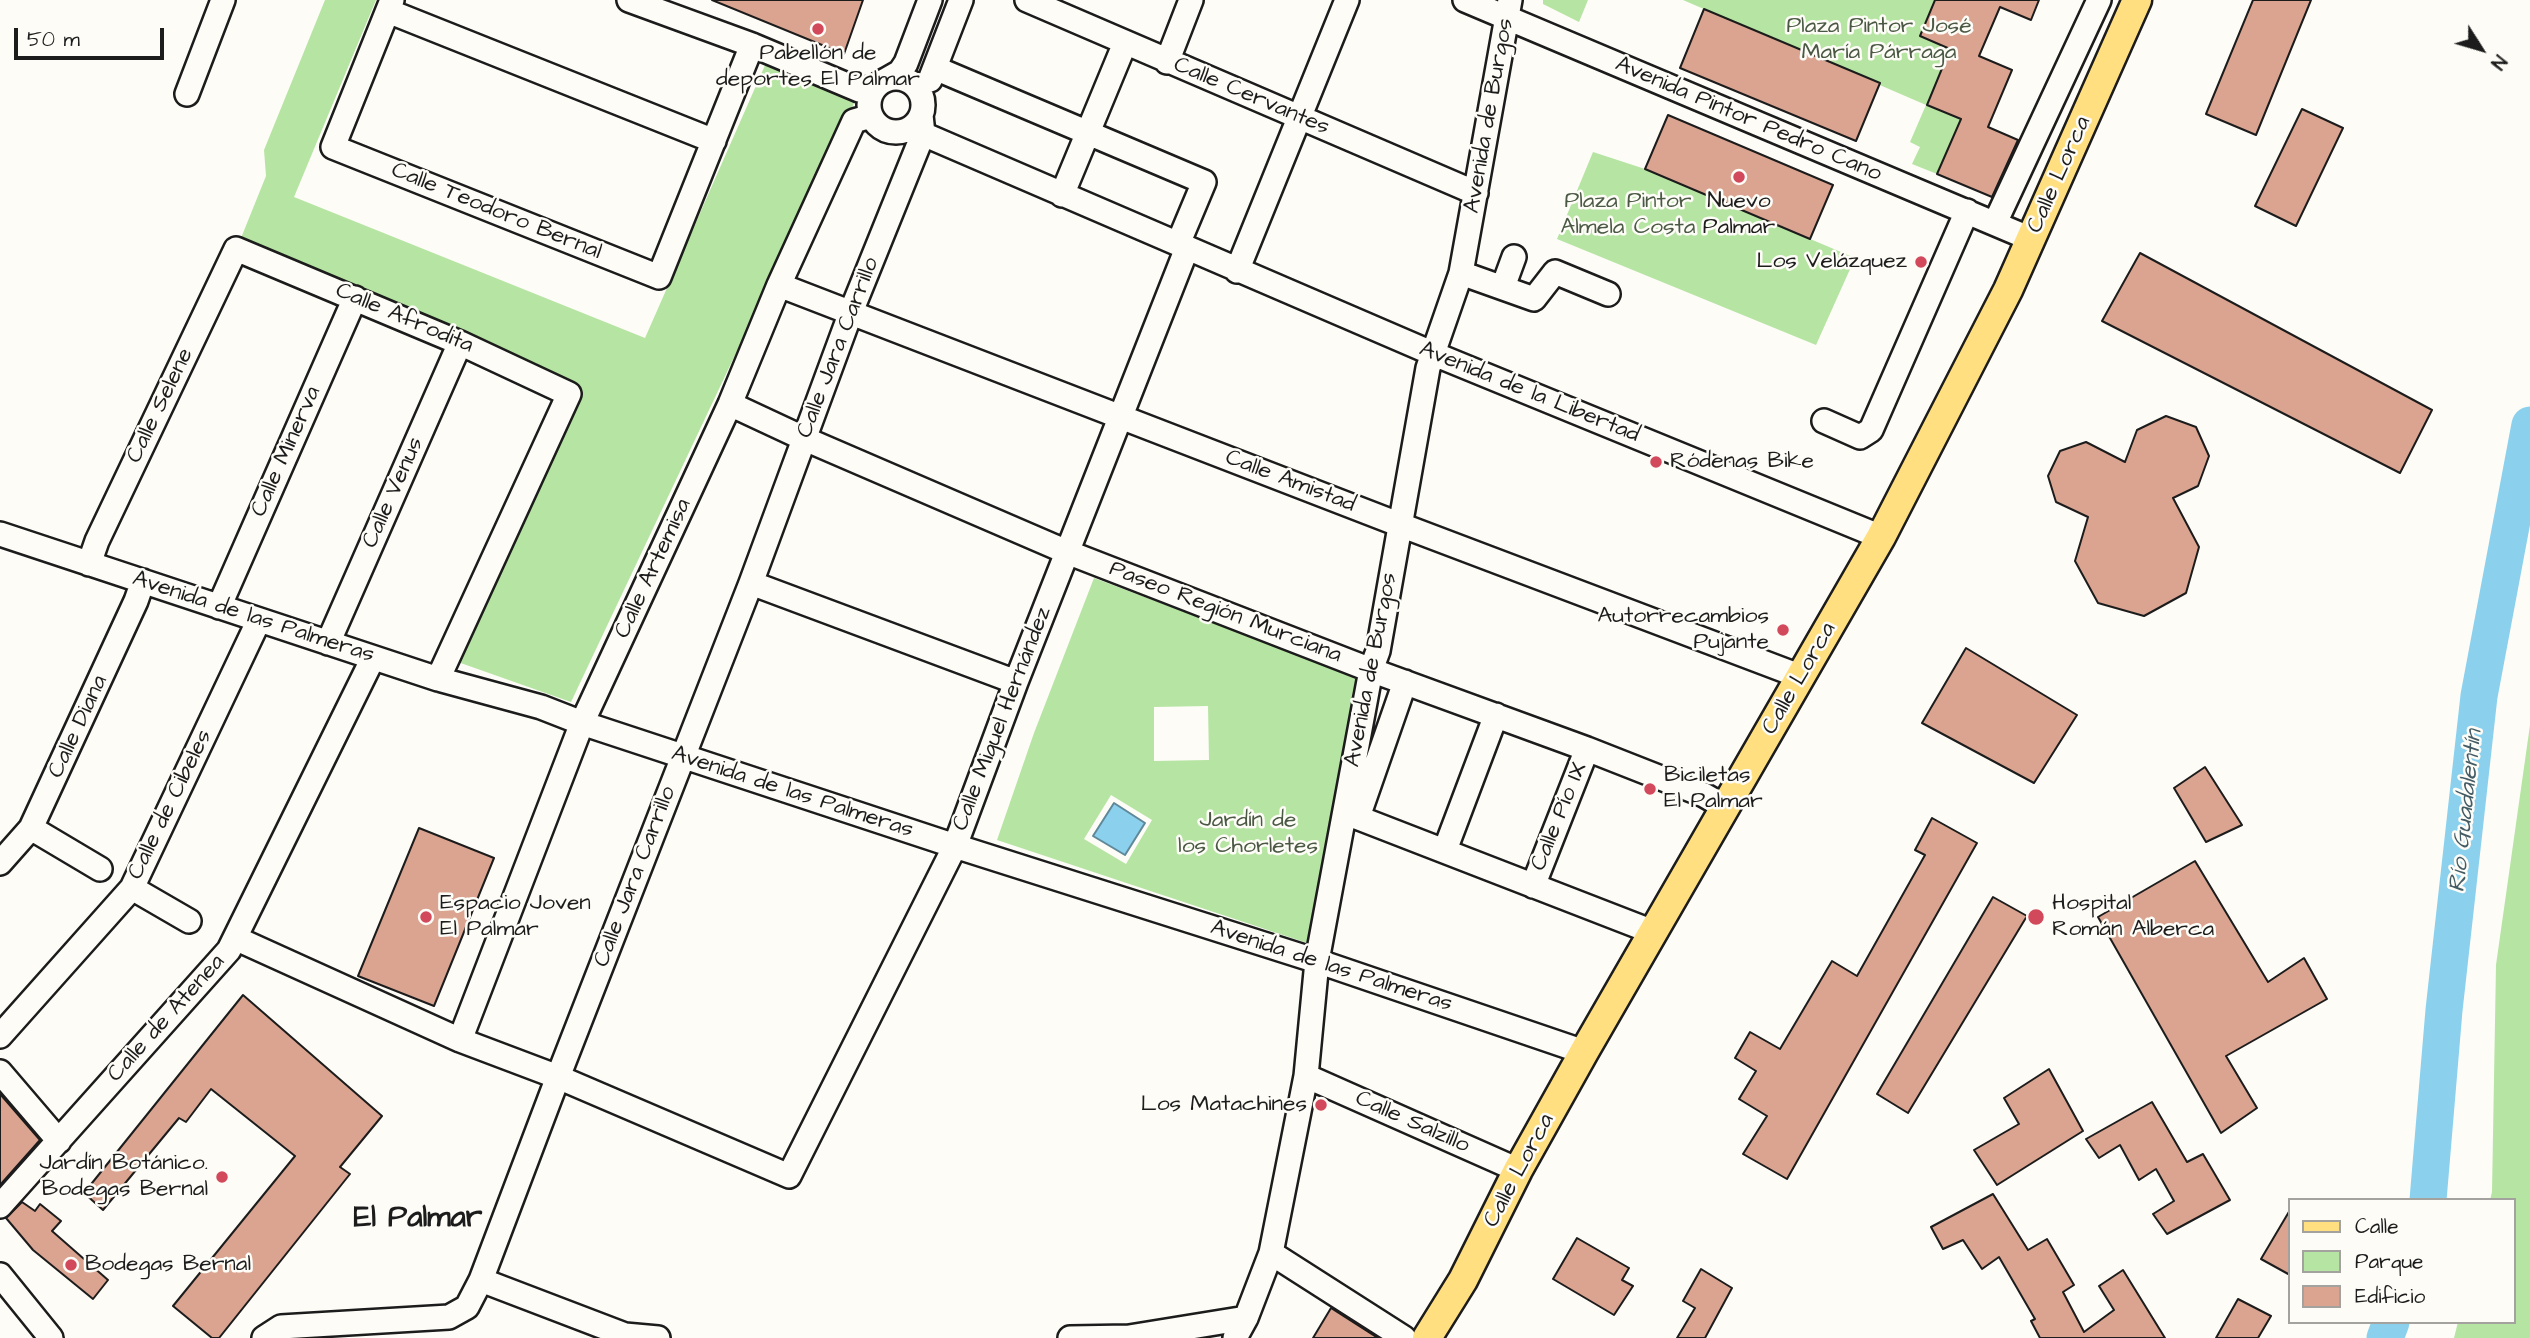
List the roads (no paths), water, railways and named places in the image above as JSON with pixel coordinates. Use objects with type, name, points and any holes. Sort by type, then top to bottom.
[{"type":"main road","name":"Calle Lorca","points":[[1427,1338],[1463,1280],[1518,1170],[1584,1052],[1881,537],[2008,290],[2137,0]]},
{"type":"street","points":[[187,94],[223,0]]},
{"type":"street","points":[[629,0],[752,45],[872,96]]},
{"type":"street","name":"Calle Artemisa","points":[[460,1040],[582,723],[730,404],[779,285],[854,121],[872,96],[900,72],[906,63],[930,0]]},
{"type":"street","name":"Calle Jara Carrillo","points":[[264,1338],[281,1327],[449,1317],[467,1307],[481,1280],[751,583],[851,313],[926,89],[961,0]]},
{"type":"street","name":"Calle Cervantes","points":[[1027,0],[1476,193]]},
{"type":"street","points":[[1167,62],[1191,0]]},
{"type":"street","points":[[1237,271],[1347,0]]},
{"type":"street","name":"Avenida Pintor Pedro Cano","points":[[1465,0],[1509,9],[2031,239]]},
{"type":"street","name":"Calle Lorca","points":[[1995,223],[2099,0]]},
{"type":"street","points":[[390,5],[714,141],[752,45]]},
{"type":"street","name":"Calle Teodoro Bernal","points":[[390,5],[333,147],[659,277],[714,141]]},
{"type":"street","name":"Avenida de Burgos","points":[[1240,1328],[1271,1253],[1306,1076],[1317,961],[1352,815],[1371,670],[1378,650],[1427,368],[1461,273],[1509,9]]},
{"type":"street","points":[[1062,195],[1125,43]]},
{"type":"street","points":[[935,68],[1204,182],[1182,246]]},
{"type":"street","points":[[896,78],[906,80],[916,87],[918,119],[898,132],[886,130],[877,125],[872,96],[896,78]]},
{"type":"street","name":"Avenida de la Libertad","points":[[918,119],[1062,195],[1237,271],[1881,537]]},
{"type":"street","points":[[1824,421],[1860,437],[1871,430],[1967,211]]},
{"type":"street","name":"Calle Miguel Hernández","points":[[558,1077],[789,1176],[955,846],[1182,246]]},
{"type":"street","name":"Calle Afrodita","points":[[236,248],[460,342],[569,394],[438,679]]},
{"type":"street","name":"Calle Selene","points":[[89,564],[97,541],[236,248]]},
{"type":"street","points":[[1503,287],[1514,257]]},
{"type":"street","points":[[1461,273],[1534,299],[1555,272],[1608,294]]},
{"type":"street","name":"Calle Amistad","points":[[779,285],[1802,677]]},
{"type":"street","name":"Calle Minerva","points":[[219,607],[355,298]]},
{"type":"street","name":"Calle Venus","points":[[328,643],[460,342]]},
{"type":"street","name":"Paseo Región Murciana","points":[[730,404],[1067,552],[1371,670],[1587,748],[1704,795],[1725,807]]},
{"type":"street","name":"Avenida de las Palmeras","points":[[0,534],[438,679],[541,707],[683,757],[1317,961],[1584,1052]]},
{"type":"street","name":"Calle Diana","points":[[0,863],[31,828],[143,581]]},
{"type":"street","points":[[751,583],[1016,682]]},
{"type":"street","name":"Calle de Cibeles","points":[[0,1036],[132,888],[259,620]]},
{"type":"street","name":"Calle de Atenea","points":[[0,1206],[229,950],[373,658]]},
{"type":"street","points":[[1405,682],[1352,815],[1653,932]]},
{"type":"street","points":[[1445,850],[1496,715]]},
{"type":"street","name":"Calle Pío IX","points":[[1533,886],[1587,748]]},
{"type":"street","points":[[31,828],[100,869]]},
{"type":"street","points":[[132,888],[189,921]]},
{"type":"street","points":[[235,938],[460,1040],[558,1077]]},
{"type":"street","points":[[0,1072],[59,1141]]},
{"type":"street","name":"Calle Salzillo","points":[[1306,1076],[1518,1170]]},
{"type":"street","points":[[1271,1253],[1404,1338]]},
{"type":"street","points":[[0,1275],[51,1338]]},
{"type":"street","points":[[481,1280],[625,1335],[658,1338]]},
{"type":"street","points":[[1070,1338],[1129,1338],[1240,1328]]},
{"type":"water","points":[[1114,803],[1145,823],[1125,855],[1093,836]]},
{"type":"waterway","name":"Río Guadalentín","points":[[2428,1198],[2444,1010],[2479,696],[2530,425]]},
{"type":"waterway","name":"Río Guadalentín","points":[[2385,1338],[2390,1324]]},
{"type":"place","name":"Pabellón de deportes El Palmar","points":[[818,29]]},
{"type":"place","name":"Nuevo Palmar","points":[[1739,177]]},
{"type":"place","name":"Los Velázquez","points":[[1921,262]]},
{"type":"place","name":"Ródenas Bike","points":[[1656,462]]},
{"type":"place","name":"Autorrecambios Pujante","points":[[1783,630]]},
{"type":"place","name":"Biciletas El Palmar","points":[[1650,789]]},
{"type":"place","name":"Espacio Joven El Palmar","points":[[426,917]]},
{"type":"place","name":"Hospital Román Alberca","points":[[2036,917]]},
{"type":"place","name":"Los Matachines","points":[[1321,1105]]},
{"type":"place","name":"Jardín Botánico. Bodegas Bernal","points":[[222,1177]]},
{"type":"place","name":"Bodegas Bernal","points":[[71,1265]]},
{"type":"district","name":"El Palmar","points":[[418,1220]]},
{"type":"park label","name":"Plaza Pintor José María Párraga","points":[[1879,40]]},
{"type":"park label","name":"Plaza Pintor Almela Costa","points":[[1628,215]]},
{"type":"park label","name":"Jardín de los Chorletes","points":[[1248,834]]}]
